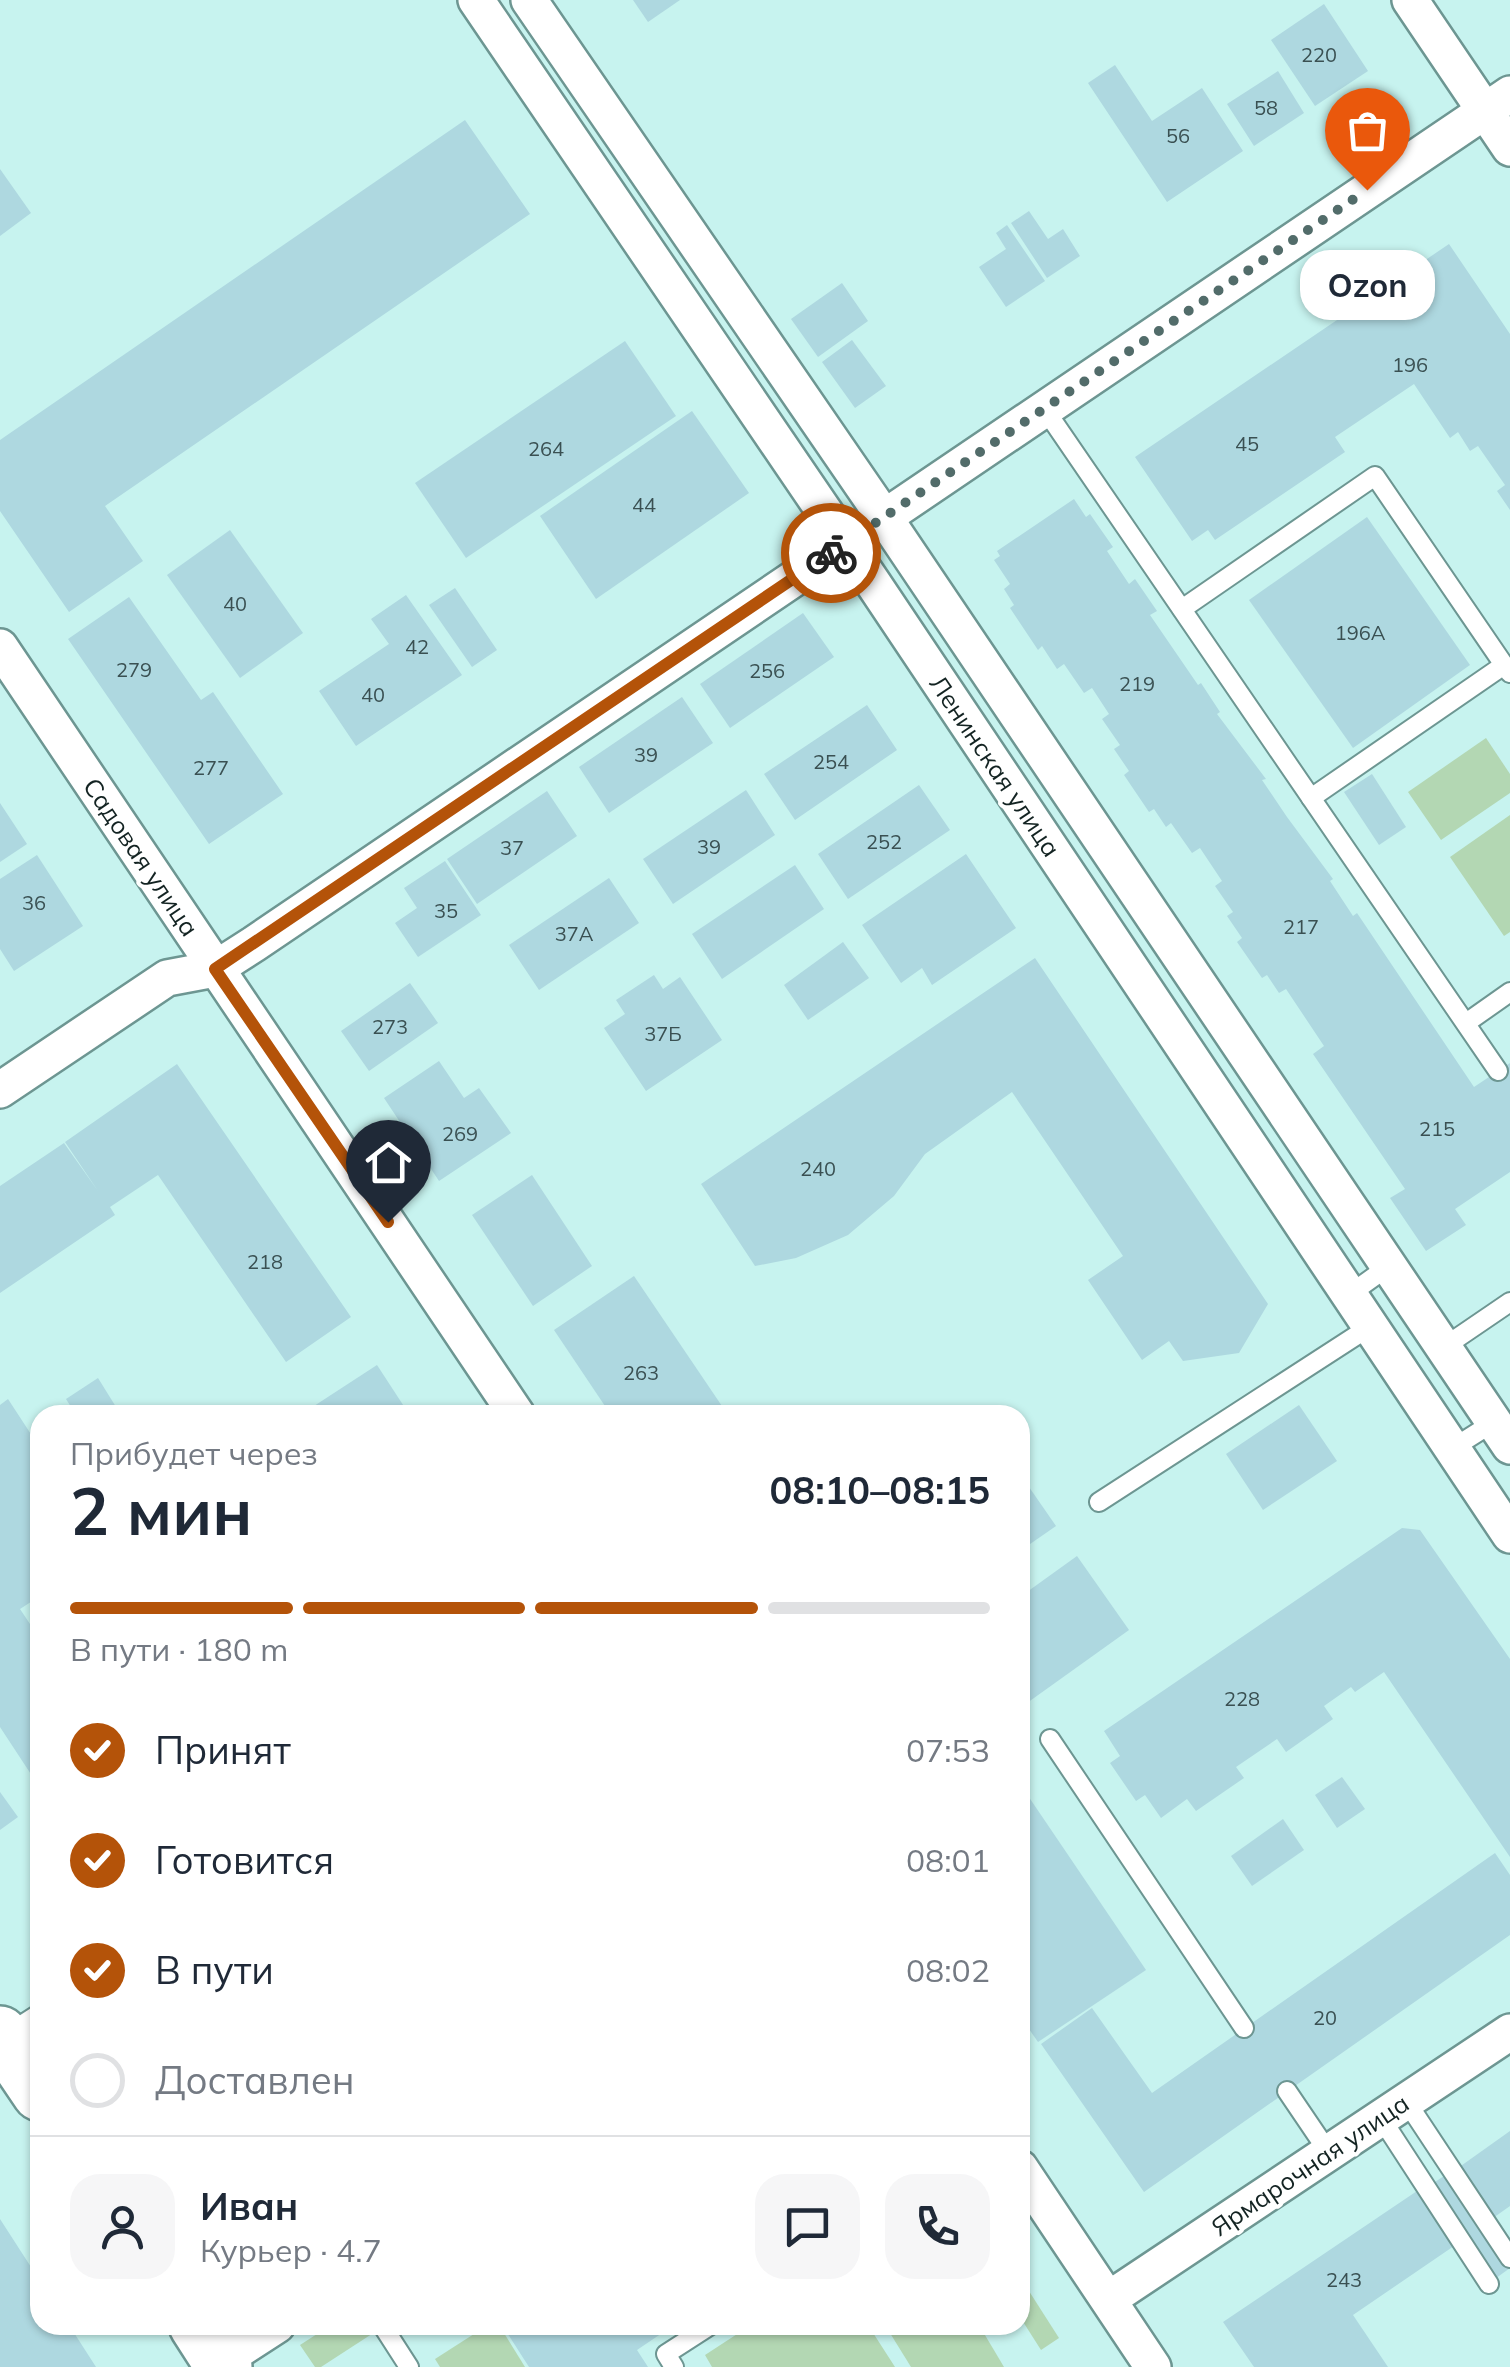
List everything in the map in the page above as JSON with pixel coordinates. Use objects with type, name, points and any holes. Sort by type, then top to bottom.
[{"type":"main road","points":[[11,2031],[30,2072]]},
{"type":"street","name":"Ленинская улица","points":[[476,0],[846,543],[1510,1535]]},
{"type":"street","name":"Ленинская улица","points":[[528,0],[884,516],[1502,1434]]},
{"type":"street","points":[[1410,0],[1497,102],[1510,148]]},
{"type":"street","points":[[0,1090],[166,978],[215,969],[1497,102]]},
{"type":"street","name":"Садовая улица","points":[[0,647],[510,1405]]},
{"type":"street","name":"Ярмарочная улица","points":[[1110,2299],[1510,2032]]},
{"type":"street","points":[[1030,2183],[1153,2367]]},
{"type":"street","points":[[213,2355],[256,2335]]},
{"type":"lane","points":[[1044,408],[1498,1070]]},
{"type":"lane","points":[[1182,609],[1374,476],[1507,669],[1311,798]]},
{"type":"lane","points":[[1466,1023],[1510,992]]},
{"type":"lane","points":[[1350,1294],[1390,1266]]},
{"type":"lane","points":[[1444,1347],[1510,1302]]},
{"type":"lane","points":[[1099,1502],[1372,1326]]},
{"type":"lane","points":[[1453,1448],[1502,1434]]},
{"type":"lane","points":[[1050,1739],[1244,2028]]},
{"type":"lane","points":[[1287,2091],[1329,2153]]},
{"type":"lane","points":[[1393,2110],[1510,2258]]},
{"type":"lane","points":[[1393,2110],[1490,2284]]},
{"type":"lane","points":[[388,2335],[409,2367]]},
{"type":"lane","points":[[674,2367],[666,2354],[695,2335]]},
{"type":"green space","points":[[1486,738],[1510,774],[1510,793],[1441,840],[1408,792]]},
{"type":"green space","points":[[1510,815],[1510,932],[1504,936],[1450,857]]},
{"type":"green space","points":[[1030,2293],[1059,2338],[1041,2350],[1030,2333]]},
{"type":"green space","points":[[316,2335],[370,2335],[321,2367],[315,2367],[300,2345]]},
{"type":"green space","points":[[472,2335],[505,2335],[525,2367],[440,2367],[435,2359]]},
{"type":"green space","points":[[736,2335],[874,2335],[895,2367],[712,2367],[705,2355]]},
{"type":"green space","points":[[891,2335],[985,2335],[1004,2367],[911,2367]]},
{"type":"building","points":[[633,0],[680,0],[648,22]]},
{"type":"building","points":[[1324,4],[1368,71],[1315,106],[1271,40]]},
{"type":"building","points":[[1115,65],[1152,121],[1202,88],[1243,151],[1167,202],[1088,83]]},
{"type":"building","points":[[1278,71],[1304,113],[1254,146],[1227,104]]},
{"type":"building","points":[[465,120],[530,214],[105,506],[143,561],[69,612],[0,511],[0,440]]},
{"type":"building","points":[[0,169],[31,213],[0,236]]},
{"type":"building","points":[[1029,211],[1048,239],[1063,229],[1080,256],[1047,278],[1011,223]]},
{"type":"building","points":[[1007,225],[1045,281],[1006,307],[979,267],[1006,249],[996,233]]},
{"type":"building","points":[[1449,244],[1510,334],[1510,510],[1497,491],[1505,485],[1478,446],[1470,451],[1458,432],[1450,438],[1414,384],[1335,437],[1345,452],[1215,540],[1208,530],[1192,541],[1135,457]]},
{"type":"building","points":[[842,283],[868,321],[818,357],[791,319]]},
{"type":"building","points":[[852,340],[886,386],[855,408],[822,362]]},
{"type":"building","points":[[625,341],[676,416],[466,558],[415,483]]},
{"type":"building","points":[[692,411],[749,493],[596,599],[540,516]]},
{"type":"building","points":[[1074,499],[1113,547],[1107,551],[1129,584],[1135,579],[1157,611],[1150,615],[1198,685],[1201,683],[1220,712],[1217,714],[1266,779],[1262,780],[1333,879],[1330,881],[1353,916],[1357,913],[1474,1087],[1510,1063],[1510,1172],[1455,1209],[1466,1225],[1426,1251],[1390,1198],[1405,1189],[1313,1054],[1324,1046],[1286,989],[1279,993],[1267,975],[1262,978],[1237,942],[1242,938],[1227,916],[1233,912],[1215,886],[1222,881],[1200,848],[1192,853],[1171,823],[1166,827],[1154,809],[1149,812],[1124,775],[1129,771],[1114,749],[1120,745],[1102,719],[1109,714],[1092,688],[1084,693],[1064,664],[1057,669],[1042,646],[1038,650],[1010,608],[1014,605],[1004,589],[1010,584],[994,560],[1000,556],[997,551]]},
{"type":"building","points":[[1367,517],[1470,665],[1353,748],[1249,600]]},
{"type":"building","points":[[230,530],[303,633],[240,678],[167,575]]},
{"type":"building","points":[[455,588],[497,650],[472,667],[429,605]]},
{"type":"building","points":[[406,595],[462,675],[356,746],[319,691],[389,644],[371,619]]},
{"type":"building","points":[[129,597],[201,700],[213,692],[283,794],[209,844],[68,639]]},
{"type":"building","points":[[803,613],[834,657],[730,728],[700,684]]},
{"type":"building","points":[[682,697],[713,743],[609,813],[579,767]]},
{"type":"building","points":[[867,705],[897,750],[795,820],[764,774]]},
{"type":"building","points":[[1372,774],[1406,827],[1379,845],[1344,792]]},
{"type":"building","points":[[919,785],[950,830],[848,899],[818,854]]},
{"type":"building","points":[[746,790],[775,835],[673,904],[643,859]]},
{"type":"building","points":[[547,791],[577,836],[477,904],[447,859]]},
{"type":"building","points":[[0,803],[27,844],[0,862]]},
{"type":"building","points":[[966,854],[1016,928],[932,985],[922,968],[901,983],[862,925]]},
{"type":"building","points":[[37,855],[83,926],[14,971],[0,949],[0,879]]},
{"type":"building","points":[[445,861],[481,915],[418,957],[395,923],[417,908],[404,888]]},
{"type":"building","points":[[795,865],[824,909],[722,979],[692,934]]},
{"type":"building","points":[[609,878],[639,923],[539,990],[509,945]]},
{"type":"building","points":[[843,942],[869,978],[808,1020],[784,985]]},
{"type":"building","points":[[1035,958],[1268,1304],[1239,1353],[1183,1361],[1169,1341],[1142,1360],[1088,1280],[1123,1256],[1012,1092],[925,1154],[894,1196],[848,1235],[796,1258],[755,1266],[701,1184]]},
{"type":"building","points":[[654,975],[663,989],[680,977],[722,1040],[646,1091],[604,1028],[625,1014],[616,1000]]},
{"type":"building","points":[[410,983],[438,1023],[369,1071],[341,1031]]},
{"type":"building","points":[[439,1061],[464,1098],[479,1088],[511,1133],[439,1181],[384,1098]]},
{"type":"building","points":[[177,1064],[351,1317],[286,1362],[158,1175],[110,1207],[115,1215],[0,1293],[0,1186],[64,1143],[98,1191],[65,1142]]},
{"type":"building","points":[[532,1175],[592,1266],[533,1306],[472,1215]]},
{"type":"building","points":[[634,1276],[721,1405],[604,1405],[554,1330]]},
{"type":"building","points":[[377,1365],[403,1405],[316,1405]]},
{"type":"building","points":[[98,1378],[115,1405],[70,1405],[66,1399]]},
{"type":"building","points":[[8,1399],[30,1433],[30,1602],[20,1609],[30,1624],[30,1773],[0,1727],[0,1405]]},
{"type":"building","points":[[1299,1405],[1337,1461],[1263,1510],[1226,1454]]},
{"type":"building","points":[[1030,1488],[1056,1526],[1030,1544]]},
{"type":"building","points":[[1402,1528],[1420,1530],[1510,1659],[1510,1857],[1384,1672],[1355,1692],[1351,1687],[1324,1706],[1333,1719],[1286,1752],[1277,1739],[1236,1767],[1244,1778],[1196,1811],[1187,1799],[1161,1818],[1145,1795],[1136,1801],[1110,1763],[1120,1756],[1104,1731]]},
{"type":"building","points":[[1077,1556],[1129,1630],[1030,1701],[1030,1590]]},
{"type":"building","points":[[1342,1777],[1365,1809],[1337,1828],[1315,1795]]},
{"type":"building","points":[[0,1792],[18,1817],[0,1830]]},
{"type":"building","points":[[1030,1799],[1146,1970],[1038,2042],[1030,2030]]},
{"type":"building","points":[[1283,1819],[1304,1850],[1252,1886],[1231,1856]]},
{"type":"building","points":[[1495,1853],[1510,1875],[1510,1935],[1144,2192],[1041,2044],[1092,2008],[1152,2093]]},
{"type":"building","points":[[1510,2131],[1510,2206],[1493,2218],[1458,2168]]},
{"type":"building","points":[[1447,2174],[1510,2268],[1492,2281],[1429,2186]]},
{"type":"building","points":[[1417,2191],[1454,2246],[1353,2315],[1388,2367],[1254,2367],[1223,2322]]},
{"type":"building","points":[[0,2219],[30,2266],[30,2335],[75,2335],[96,2367],[0,2367]]},
{"type":"building","points":[[508,2335],[659,2335],[637,2350],[648,2367],[529,2367]]},
{"type":"way so far","points":[[831,553],[1367,190]]},
{"type":"place","name":"Ozon","points":[[1367,190]]},
{"type":"route","points":[[388,1222],[215,969],[831,553]]}]
